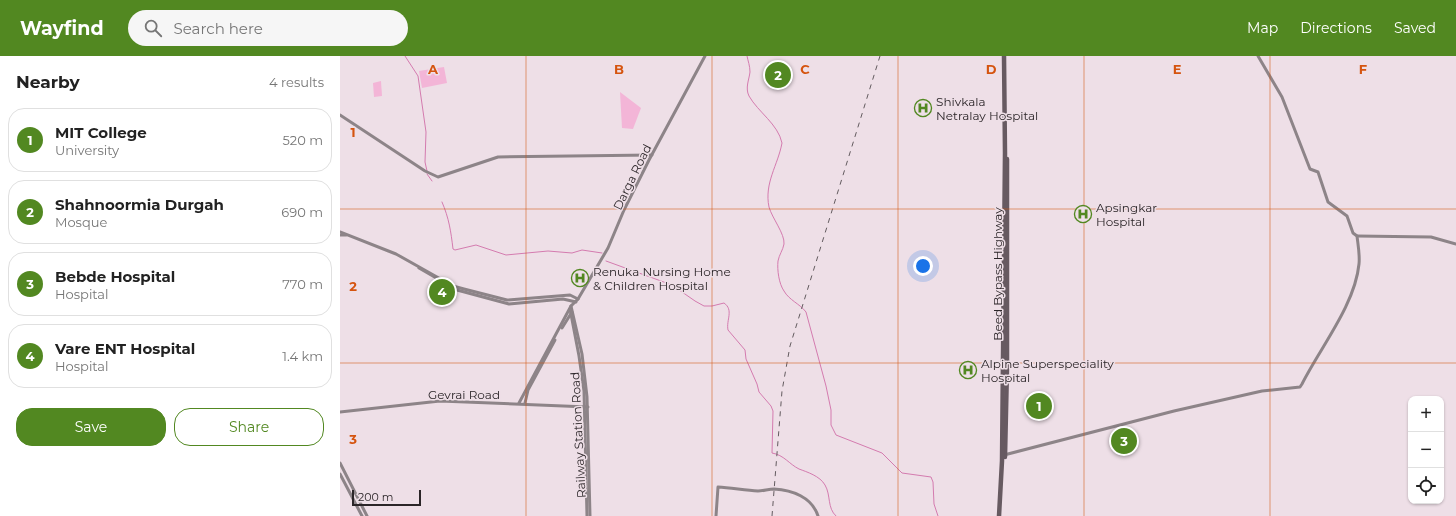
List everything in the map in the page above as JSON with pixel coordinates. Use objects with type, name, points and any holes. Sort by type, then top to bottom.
[{"type":"highway","name":"Beed Bypass Highway","points":[[1001,516],[1003,455],[1005,153],[1004,56]]},
{"type":"street","name":"Darga Road","points":[[519,403],[572,307],[608,248],[624,210],[705,56]]},
{"type":"street","points":[[1003,455],[1174,411],[1262,392],[1300,387],[1302,384],[1334,328],[1353,290],[1360,264],[1357,236],[1354,233],[1347,216],[1328,202],[1316,170],[1310,169],[1282,97],[1258,56]]},
{"type":"street","points":[[340,115],[427,172],[438,177],[498,157],[652,155]]},
{"type":"street","points":[[340,232],[396,254],[444,284],[457,290],[509,304],[563,299],[572,307]]},
{"type":"street","points":[[340,235],[346,235]]},
{"type":"street","points":[[1357,236],[1437,238],[1456,244]]},
{"type":"street","points":[[417,267],[453,286],[507,300],[570,295],[578,299]]},
{"type":"street","name":"Darga Road","points":[[525,403],[528,390],[572,307]]},
{"type":"street","name":"Railway Station Road","points":[[572,307],[584,368],[590,516]]},
{"type":"street","name":"Gevrai Road","points":[[340,412],[440,401],[525,403],[586,407]]},
{"type":"street","name":"Railway Station Road","points":[[586,407],[587,516]]},
{"type":"street","points":[[340,463],[367,516]]},
{"type":"street","points":[[340,474],[362,516]]},
{"type":"street","points":[[716,516],[718,487],[760,491],[774,489],[791,491],[804,497],[816,509],[818,516]]},
{"type":"shaded area","points":[[444,67],[447,83],[422,88],[419,71]]},
{"type":"shaded area","points":[[381,81],[382,96],[374,97],[373,83]]},
{"type":"shaded area","points":[[620,92],[641,108],[633,129],[622,128]]},
{"type":"waterway","points":[[405,56],[418,76],[426,132],[425,162],[427,171]]},
{"type":"waterway","points":[[747,56],[750,70],[747,87],[749,96],[772,124],[780,136],[782,143],[768,190],[769,207],[784,240],[778,261],[778,273],[782,288],[786,294],[806,312],[826,386],[831,410],[831,425],[836,435],[882,453],[902,473],[931,477],[933,482],[934,504],[938,516]]},
{"type":"waterway","points":[[427,174],[432,181]]},
{"type":"waterway","points":[[442,202],[449,225],[453,249],[455,250],[476,245],[506,255],[548,251],[572,253],[582,250],[602,253]]},
{"type":"waterway","points":[[606,261],[672,285],[704,306],[724,303],[727,306],[729,309],[728,330],[745,350],[746,359],[759,392],[771,406],[773,411],[772,453],[780,456],[795,467],[820,479],[827,489],[831,509],[836,516]]},
{"type":"railway","points":[[772,516],[782,391],[790,346],[880,56]]},
{"type":"place","name":"Shahnoormia Durgah","points":[[778,75]]},
{"type":"place","name":"Shivkala Netralay Hospital","points":[[923,108]]},
{"type":"place","name":"Apsingkar Hospital","points":[[1083,214]]},
{"type":"place","name":"Renuka Nursing Home & Children Hospital","points":[[580,278]]},
{"type":"place","name":"Vare ENT Hospital","points":[[442,292]]},
{"type":"place","name":"Alpine Superspeciality Hospital","points":[[968,370]]},
{"type":"place","name":"MIT College","points":[[1039,406]]},
{"type":"place","name":"Bebde Hospital","points":[[1124,441]]}]
